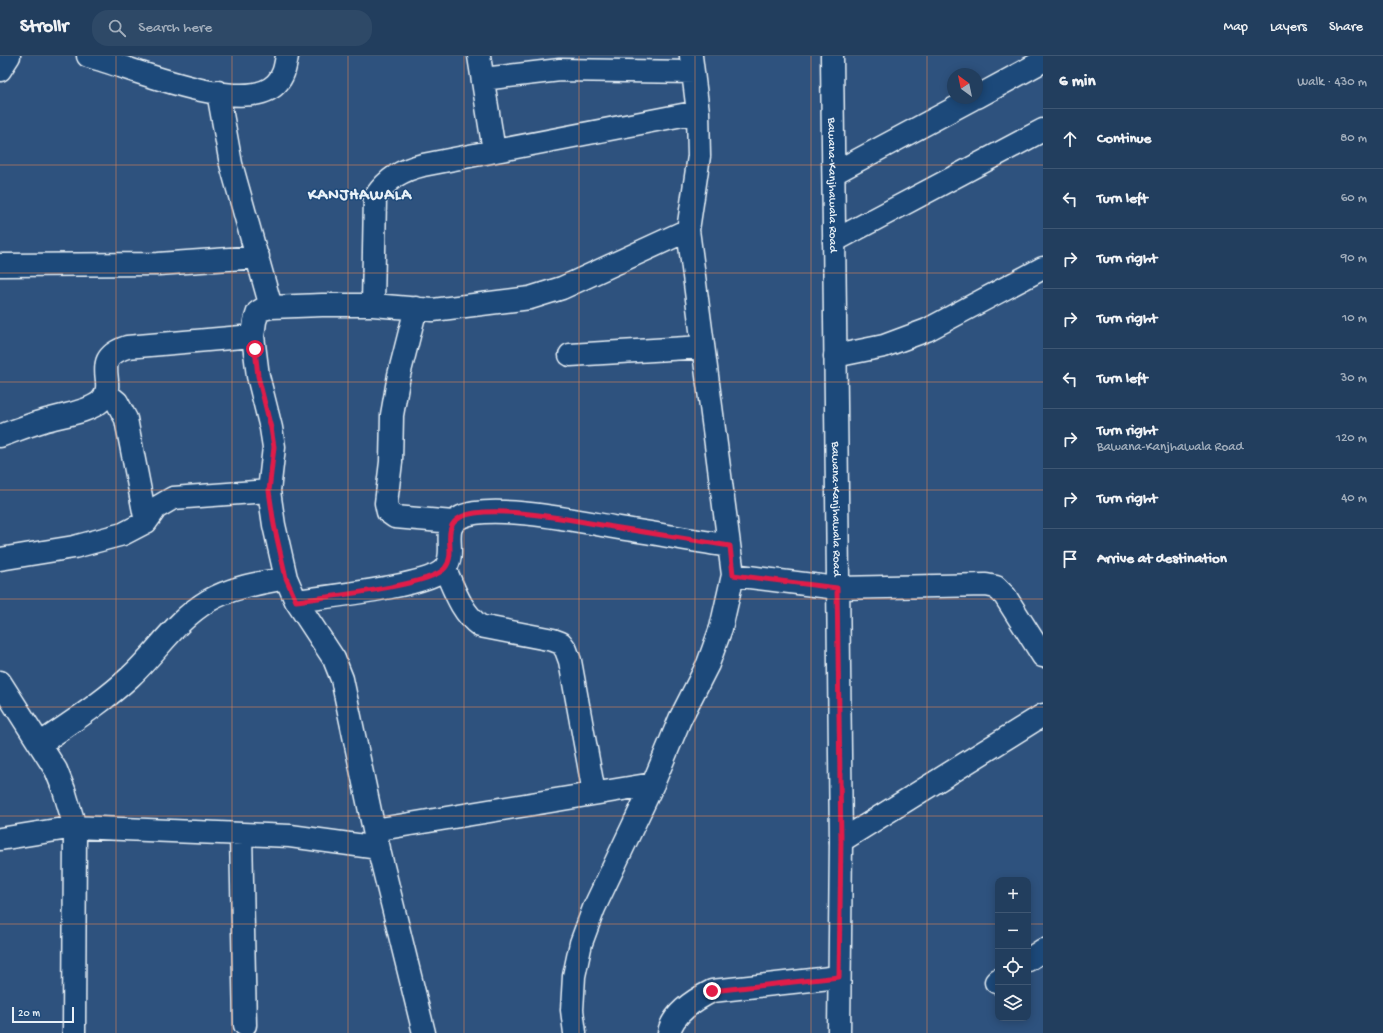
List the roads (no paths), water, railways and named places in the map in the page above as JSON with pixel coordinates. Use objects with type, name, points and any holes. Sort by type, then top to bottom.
[{"type":"street","points":[[0,70],[9,56]]},
{"type":"street","points":[[88,56],[192,89],[236,95],[258,93],[275,85],[284,72],[287,56]]},
{"type":"street","points":[[479,56],[494,151]]},
{"type":"street","name":"Bawana-Kanjhawala Road","points":[[832,56],[841,841],[839,1033]]},
{"type":"street","points":[[983,94],[1043,61]]},
{"type":"street","points":[[483,79],[560,70],[692,64],[698,112],[699,156],[688,230],[733,575],[721,628],[708,664],[680,719],[653,784],[594,908],[581,943],[574,976],[572,1010],[575,1033]]},
{"type":"street","points":[[218,92],[231,164],[272,307]]},
{"type":"street","points":[[834,172],[963,104]]},
{"type":"street","points":[[373,305],[375,197],[382,186],[399,172],[407,169],[494,151],[698,112]]},
{"type":"street","points":[[834,241],[1043,130]]},
{"type":"street","points":[[424,1033],[377,839],[342,679],[334,659],[296,601],[286,578],[274,525],[269,491],[274,447],[271,428],[258,376],[253,336],[255,321],[258,312],[272,307],[322,304],[373,305],[433,310],[530,298],[562,288],[688,230]]},
{"type":"street","points":[[0,266],[158,264],[258,257]]},
{"type":"street","points":[[835,356],[884,346],[926,330],[1043,268]]},
{"type":"street","points":[[416,308],[394,398],[386,503],[388,512],[395,517],[453,522]]},
{"type":"street","points":[[0,436],[42,421],[91,407],[100,401],[106,393],[106,363],[109,357],[116,351],[127,347],[253,336]]},
{"type":"street","points":[[570,355],[703,347]]},
{"type":"street","points":[[106,393],[117,402],[126,419],[146,522]]},
{"type":"street","points":[[0,559],[100,542],[123,534],[146,522],[156,508],[173,498],[269,491]]},
{"type":"street","points":[[296,601],[411,583],[432,577],[445,569],[451,558],[448,532],[453,522],[461,517],[472,514],[500,512],[540,515],[730,546]]},
{"type":"street","points":[[445,569],[464,610],[471,619],[480,626],[553,640],[560,643],[566,650],[576,688],[594,793]]},
{"type":"street","points":[[733,575],[837,588],[986,585],[996,587],[1005,596],[1043,656]]},
{"type":"street","points":[[40,744],[102,701],[130,677],[159,647],[181,620],[208,600],[239,588],[286,578]]},
{"type":"street","points":[[0,682],[56,770],[64,790],[75,827],[74,1033]]},
{"type":"street","points":[[841,841],[1043,715]]},
{"type":"street","points":[[0,838],[75,827],[377,839],[594,793],[653,784]]},
{"type":"street","points":[[241,834],[246,1025]]},
{"type":"street","points":[[1031,958],[1043,950]]},
{"type":"street","points":[[669,1033],[677,1016],[701,996],[712,991],[839,977]]},
{"type":"district","name":"KANJHAWALA","points":[[360,193]]}]
